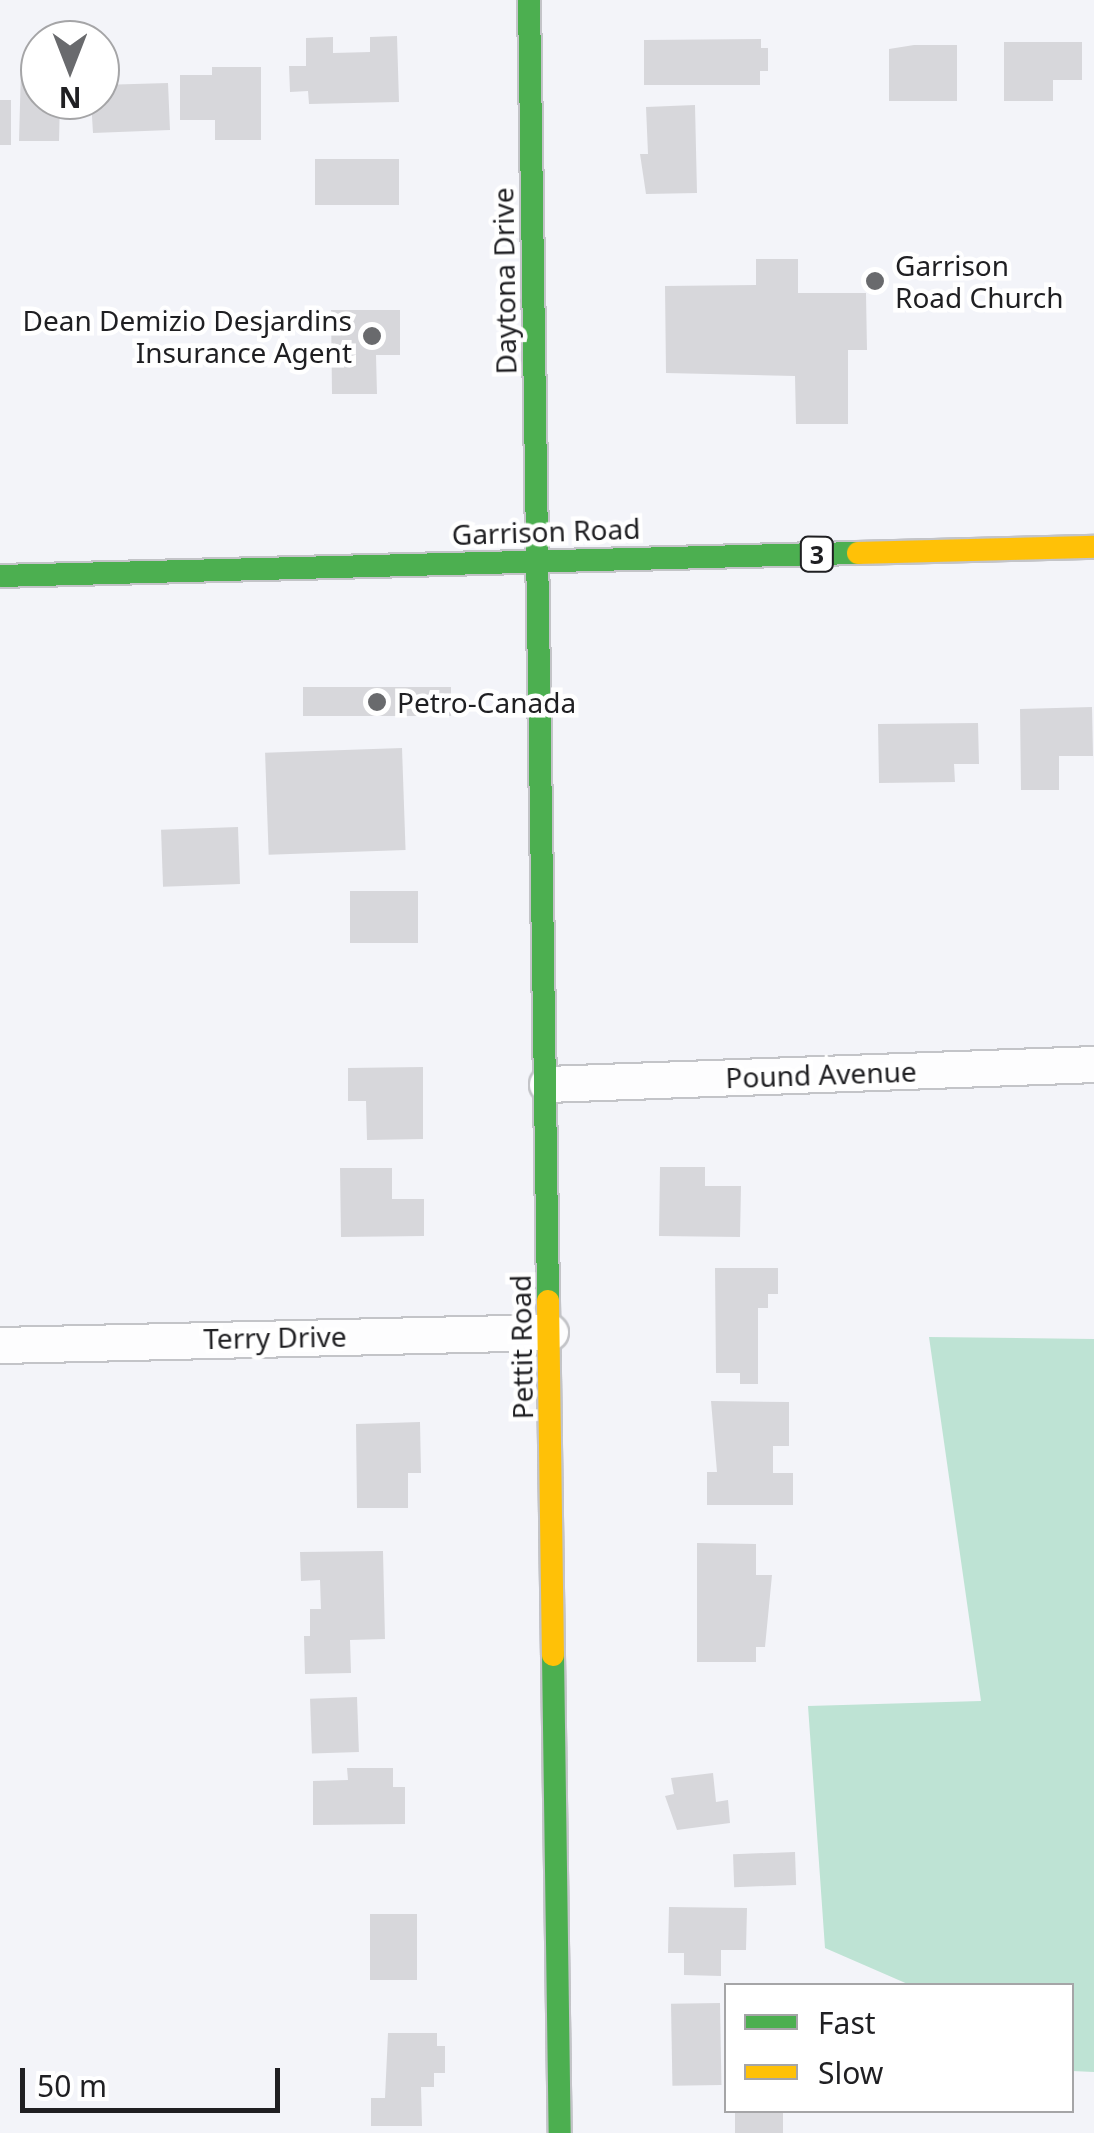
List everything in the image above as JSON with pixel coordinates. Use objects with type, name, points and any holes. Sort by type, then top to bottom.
[{"type":"street","name":"Daytona Drive","points":[[528,0],[539,561]]},
{"type":"street","name":"Garrison Road","points":[[0,576],[1094,547]]},
{"type":"street","name":"Pettit Road","points":[[539,561],[560,2133]]},
{"type":"street","name":"Pound Avenue","points":[[548,1084],[1094,1064]]},
{"type":"street","name":"Terry Drive","points":[[0,1346],[550,1332]]},
{"type":"green space","points":[[929,1337],[1094,1339],[1094,2072],[1074,2071],[1074,1983],[905,1983],[825,1948],[808,1706],[981,1701]]},
{"type":"building","points":[[397,36],[399,102],[309,104],[308,91],[290,92],[289,66],[306,66],[306,38],[333,37],[333,53],[370,52],[370,37]]},
{"type":"building","points":[[761,39],[761,48],[768,48],[768,71],[760,71],[760,85],[644,85],[644,40]]},
{"type":"building","points":[[1004,42],[1082,42],[1082,80],[1053,80],[1053,101],[1004,101]]},
{"type":"building","points":[[957,45],[957,101],[889,101],[889,49]]},
{"type":"building","points":[[212,67],[261,67],[261,140],[215,140],[215,120],[180,120],[180,75],[212,75]]},
{"type":"building","points":[[168,83],[170,130],[93,133],[92,120],[120,120],[120,84]]},
{"type":"building","points":[[0,100],[11,100],[11,145],[0,145]]},
{"type":"building","points":[[20,104],[20,120],[60,120],[59,141],[19,141]]},
{"type":"building","points":[[695,105],[697,193],[646,194],[640,154],[648,154],[646,107]]},
{"type":"building","points":[[315,159],[399,159],[399,205],[315,205]]},
{"type":"building","points":[[756,259],[798,259],[798,293],[866,293],[867,350],[848,350],[848,424],[796,424],[795,376],[666,373],[665,286],[756,285]]},
{"type":"building","points":[[331,310],[400,310],[400,355],[376,355],[377,394],[332,394]]},
{"type":"building","name":"Petro-Canada","points":[[303,687],[451,687],[451,716],[303,716]]},
{"type":"building","points":[[1092,707],[1093,756],[1059,756],[1059,790],[1021,790],[1020,709]]},
{"type":"building","points":[[978,723],[979,764],[954,764],[955,782],[879,783],[878,724]]},
{"type":"building","points":[[402,748],[406,850],[269,855],[265,753]]},
{"type":"building","points":[[238,827],[240,884],[163,887],[161,830]]},
{"type":"building","points":[[350,891],[418,891],[418,943],[350,943]]},
{"type":"building","points":[[423,1067],[423,1139],[367,1140],[366,1101],[348,1101],[348,1068]]},
{"type":"building","points":[[660,1167],[705,1167],[705,1186],[741,1186],[740,1237],[659,1236]]},
{"type":"building","points":[[340,1168],[392,1168],[392,1199],[424,1199],[424,1236],[341,1237]]},
{"type":"building","points":[[715,1268],[778,1268],[778,1294],[768,1294],[768,1308],[758,1308],[758,1384],[740,1384],[740,1373],[716,1373]]},
{"type":"building","points":[[711,1401],[789,1402],[789,1446],[773,1446],[773,1473],[793,1473],[793,1505],[707,1505],[707,1472],[717,1472]]},
{"type":"building","points":[[420,1422],[421,1473],[408,1473],[408,1508],[357,1508],[356,1424]]},
{"type":"building","points":[[697,1543],[756,1544],[756,1575],[772,1575],[765,1647],[756,1647],[756,1662],[697,1662]]},
{"type":"building","points":[[383,1551],[385,1639],[350,1640],[351,1673],[305,1674],[304,1636],[310,1636],[310,1609],[321,1609],[320,1580],[301,1581],[300,1552]]},
{"type":"building","points":[[357,1697],[359,1752],[312,1754],[310,1699]]},
{"type":"building","points":[[347,1768],[393,1768],[393,1787],[405,1787],[405,1824],[313,1825],[313,1781],[348,1780]]},
{"type":"building","points":[[713,1773],[716,1802],[728,1800],[730,1823],[677,1830],[665,1796],[674,1794],[671,1778]]},
{"type":"building","points":[[795,1852],[796,1885],[734,1887],[733,1854]]},
{"type":"building","points":[[669,1907],[747,1908],[746,1950],[721,1950],[721,1976],[684,1975],[684,1953],[668,1953]]},
{"type":"building","points":[[370,1914],[417,1914],[417,1980],[370,1980]]},
{"type":"building","points":[[720,2003],[721,2085],[672,2086],[671,2004]]},
{"type":"building","points":[[388,2033],[437,2033],[437,2046],[445,2046],[445,2073],[434,2073],[434,2087],[421,2087],[422,2126],[371,2126],[371,2098],[385,2098]]},
{"type":"building","points":[[735,2113],[783,2113],[783,2133],[735,2133]]},
{"type":"traffic: fast","points":[[529,0],[548,1301]]},
{"type":"traffic: fast","points":[[0,576],[858,553]]},
{"type":"traffic: fast","points":[[553,1655],[560,2133]]},
{"type":"traffic: slow","points":[[858,553],[1094,547]]},
{"type":"traffic: slow","points":[[548,1301],[553,1655]]},
{"type":"place","name":"Garrison Road Church","points":[[875,281]]},
{"type":"place","name":"Dean Demizio Desjardins Insurance Agent","points":[[372,336]]},
{"type":"place","name":"Petro-Canada","points":[[377,702]]}]
